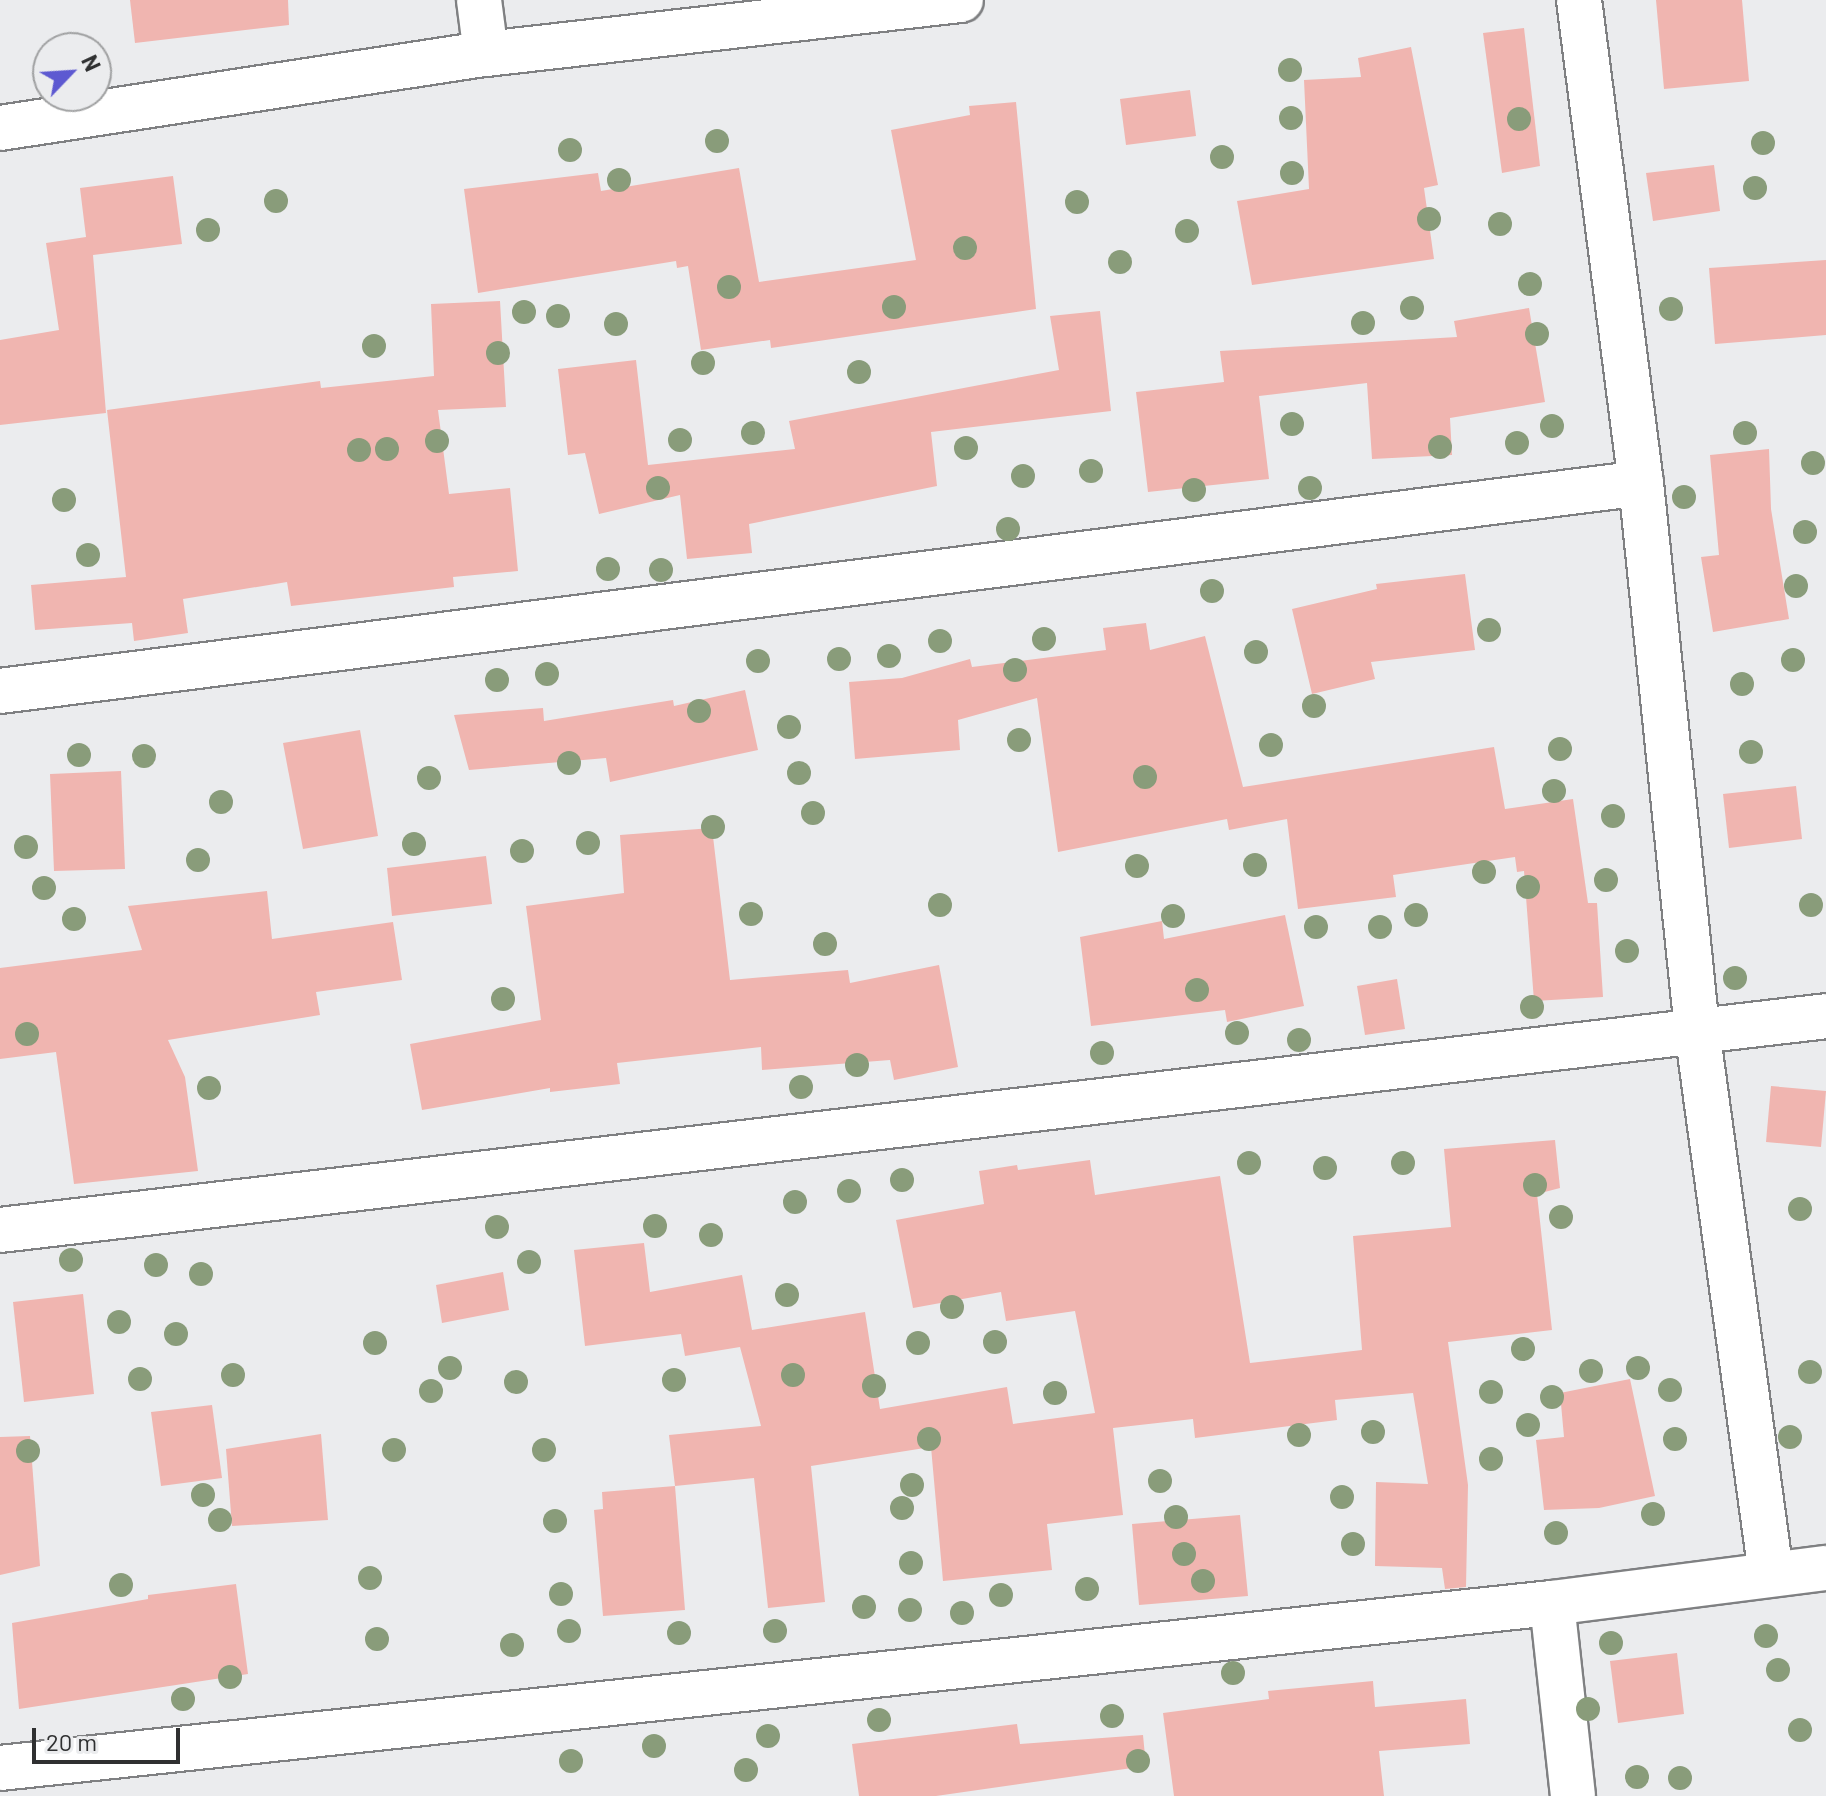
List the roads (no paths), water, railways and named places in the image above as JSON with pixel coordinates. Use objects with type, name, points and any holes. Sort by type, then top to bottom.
[{"type":"street","points":[[479,0],[486,54]]},
{"type":"street","points":[[0,128],[486,54],[961,0]]},
{"type":"street","points":[[1579,0],[1641,483],[1697,1030],[1771,1574]]},
{"type":"street","points":[[0,691],[1641,483]]},
{"type":"street","points":[[0,1230],[1826,1016]]},
{"type":"street","points":[[0,1768],[1552,1603],[1826,1568]]},
{"type":"street","points":[[1552,1603],[1573,1796]]}]
